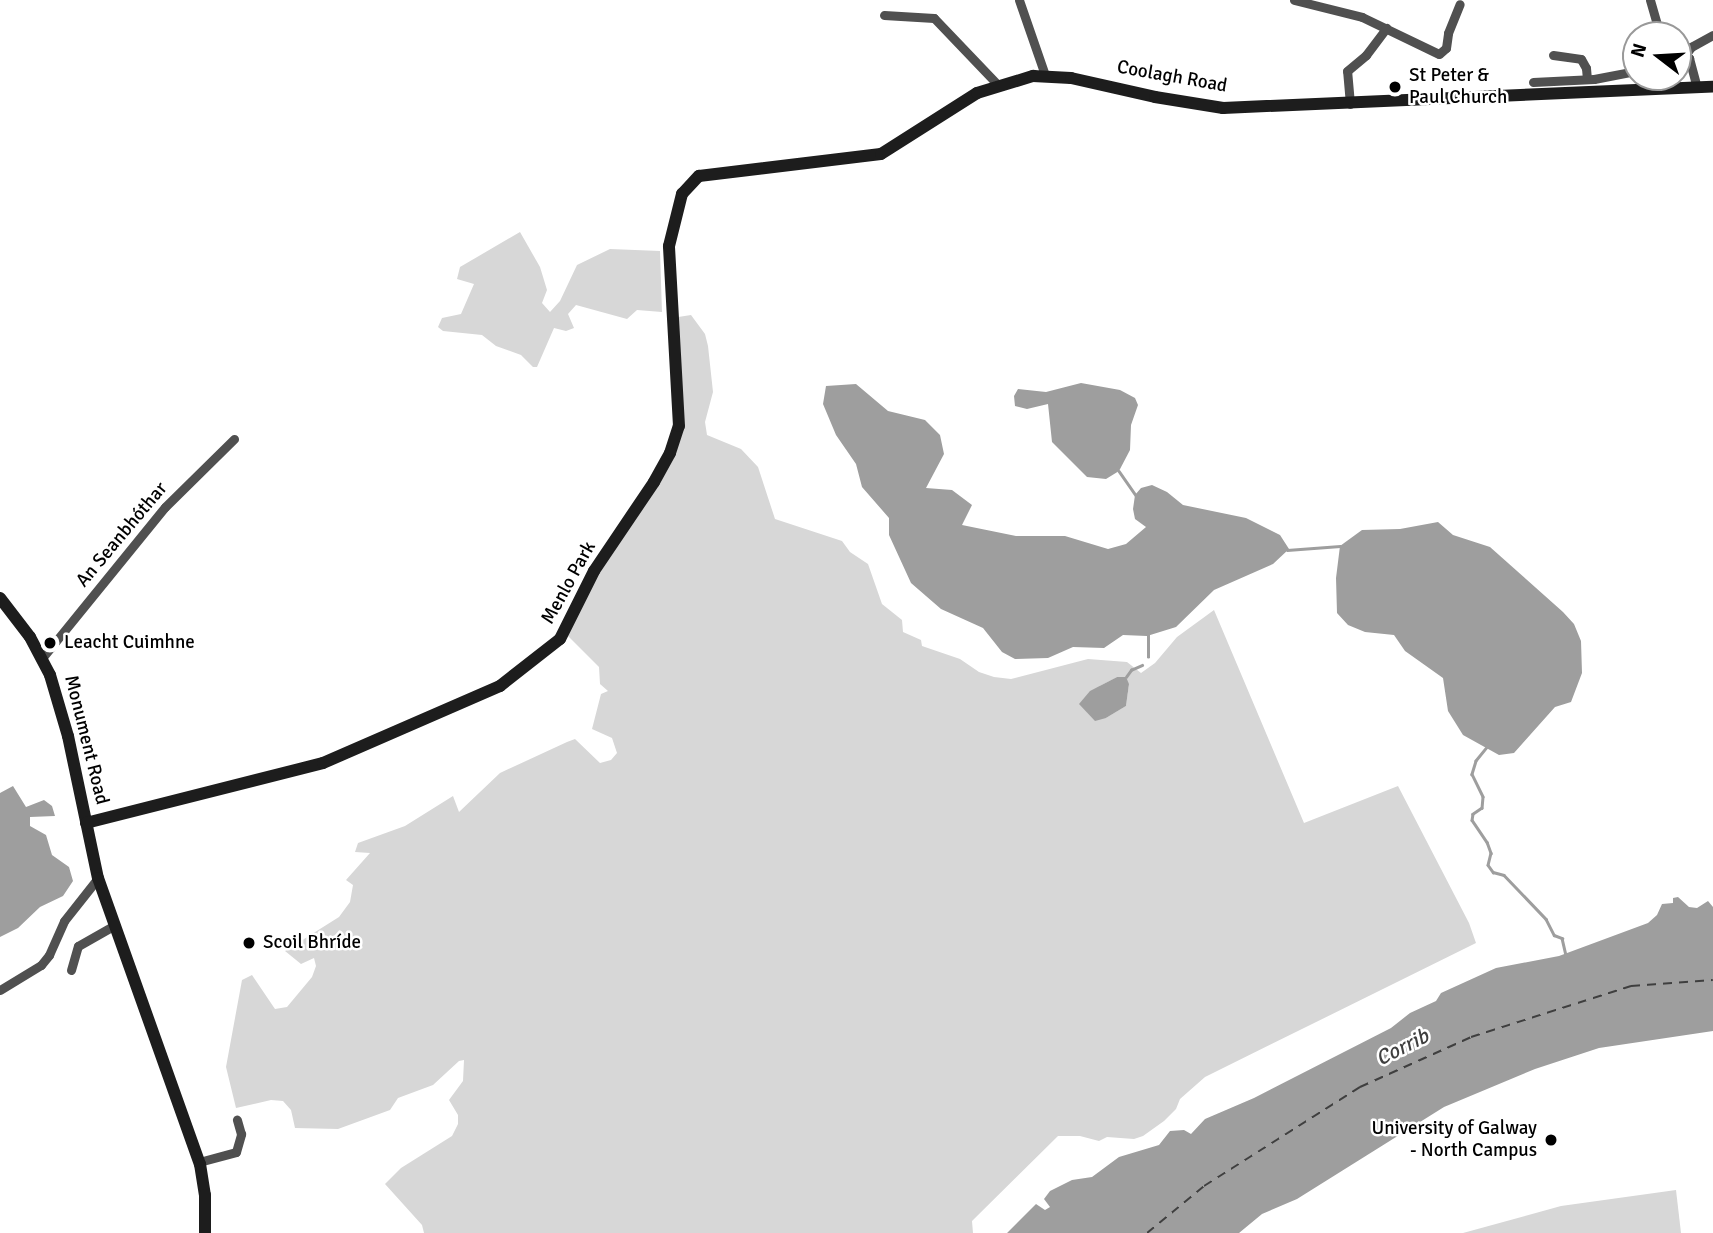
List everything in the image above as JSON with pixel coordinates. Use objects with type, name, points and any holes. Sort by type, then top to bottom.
[{"type":"street","points":[[1019,0],[1045,75]]},
{"type":"street","points":[[1294,0],[1344,12],[1443,53],[1460,4]]},
{"type":"street","points":[[1344,12],[1347,0]]},
{"type":"street","points":[[1650,0],[1656,21]]},
{"type":"street","points":[[884,15],[934,18],[998,85]]},
{"type":"street","points":[[1350,104],[1347,71],[1366,55],[1386,28]]},
{"type":"street","points":[[1692,46],[1713,35]]},
{"type":"street","points":[[1553,55],[1581,59],[1587,79]]},
{"type":"street","points":[[1692,66],[1697,88]]},
{"type":"street","points":[[1533,82],[1587,79],[1622,73]]},
{"type":"street","name":"Coolagh Road","points":[[691,182],[712,172],[822,163],[881,154],[895,148],[953,107],[998,85],[1045,75],[1223,108],[1713,87]]},
{"type":"street","name":"Menlo Park","points":[[86,823],[323,763],[500,686],[560,639],[594,571],[665,463],[679,426],[669,246],[678,208],[691,182]]},
{"type":"street","name":"An Seanbhóthar","points":[[43,657],[165,508],[234,439]]},
{"type":"street","name":"Monument Road","points":[[0,598],[43,657],[68,736],[98,878],[199,1162],[205,1195],[205,1233]]},
{"type":"street","points":[[0,990],[41,965],[49,955],[64,921],[98,878]]},
{"type":"street","points":[[71,970],[78,946],[115,925]]},
{"type":"street","points":[[199,1162],[236,1152],[241,1134],[237,1120]]},
{"type":"shaded area","points":[[520,232],[540,267],[547,290],[542,303],[550,312],[560,301],[577,265],[610,249],[660,251],[662,312],[637,310],[627,319],[576,305],[568,314],[574,328],[566,331],[554,328],[537,367],[533,367],[521,355],[496,346],[482,335],[443,331],[438,327],[442,318],[461,314],[474,284],[457,279],[460,267]]},
{"type":"shaded area","points":[[691,315],[705,334],[713,392],[705,422],[707,435],[741,449],[758,467],[775,519],[842,541],[850,552],[868,564],[882,604],[902,620],[903,632],[921,640],[922,646],[960,659],[979,672],[994,677],[1011,679],[1088,659],[1127,662],[1141,673],[1155,663],[1177,637],[1214,610],[1304,823],[1398,786],[1469,923],[1476,943],[1205,1077],[1180,1099],[1176,1109],[1164,1121],[1143,1136],[1134,1139],[1107,1137],[1099,1141],[1080,1136],[1058,1136],[972,1221],[973,1233],[424,1233],[422,1225],[385,1184],[401,1168],[452,1136],[458,1124],[458,1115],[449,1100],[463,1081],[464,1060],[459,1061],[433,1085],[398,1098],[390,1110],[338,1129],[295,1128],[291,1110],[283,1101],[271,1100],[236,1108],[226,1067],[242,980],[252,975],[275,1009],[287,1007],[312,977],[316,966],[314,958],[301,964],[285,951],[339,917],[350,902],[353,885],[346,880],[370,853],[355,852],[358,843],[405,826],[453,796],[459,812],[500,773],[575,739],[600,763],[611,760],[617,753],[612,738],[592,729],[601,694],[608,691],[600,684],[599,667],[568,636],[594,571],[625,525],[679,426],[672,318]],"holes":[[[1117,677],[1129,684],[1126,706],[1106,718],[1100,686]]]},
{"type":"shaded area","points":[[1676,1190],[1681,1233],[1463,1233],[1561,1206]]},
{"type":"water","points":[[1081,383],[1120,390],[1135,398],[1138,405],[1131,425],[1130,450],[1119,471],[1106,479],[1087,477],[1052,442],[1048,404],[1027,409],[1015,406],[1014,396],[1018,389],[1046,392]]},
{"type":"water","points":[[856,384],[888,411],[925,420],[940,435],[944,454],[926,488],[952,490],[972,505],[962,525],[1016,536],[1065,536],[1108,549],[1126,544],[1146,527],[1135,519],[1135,495],[1141,488],[1152,485],[1167,492],[1183,505],[1246,518],[1280,535],[1289,549],[1273,564],[1214,590],[1176,627],[1147,636],[1123,635],[1104,648],[1073,647],[1048,658],[1015,659],[1002,652],[983,628],[941,609],[911,583],[889,535],[889,518],[862,487],[856,464],[836,435],[823,404],[826,386]]},
{"type":"water","points":[[1438,522],[1453,535],[1490,547],[1563,612],[1574,624],[1581,641],[1582,673],[1571,702],[1555,707],[1514,753],[1499,755],[1463,735],[1448,711],[1443,678],[1405,651],[1394,635],[1365,632],[1348,625],[1337,613],[1336,578],[1340,546],[1362,530],[1400,529]]},
{"type":"water","points":[[1117,677],[1126,677],[1129,684],[1126,706],[1095,721],[1079,704],[1090,691]]},
{"type":"water","points":[[13,786],[26,807],[44,800],[52,806],[55,816],[30,817],[30,826],[46,835],[52,855],[69,867],[73,881],[63,896],[40,907],[18,928],[0,937],[0,793]]},
{"type":"water","name":"Corrib","points":[[1678,897],[1689,907],[1697,908],[1708,901],[1713,907],[1713,1031],[1599,1048],[1535,1069],[1444,1107],[1297,1199],[1262,1214],[1239,1233],[1007,1233],[1036,1204],[1045,1210],[1050,1207],[1044,1199],[1050,1191],[1072,1180],[1092,1177],[1119,1157],[1159,1145],[1170,1131],[1184,1130],[1191,1134],[1205,1119],[1254,1098],[1391,1028],[1410,1013],[1436,1001],[1441,993],[1496,968],[1559,956],[1648,923],[1657,915],[1662,904],[1673,903],[1673,898]]},
{"type":"waterway","points":[[1119,471],[1137,497]]},
{"type":"waterway","points":[[1287,550],[1340,546]]},
{"type":"waterway","points":[[1148,633],[1148,657]]},
{"type":"waterway","points":[[1126,677],[1131,670],[1142,665]]},
{"type":"waterway","points":[[1488,746],[1476,761],[1472,774],[1483,797],[1482,808],[1473,814],[1472,820],[1491,853],[1488,865],[1493,872],[1504,875],[1546,919],[1554,935],[1562,938],[1566,956]]},
{"type":"ferry route","points":[[1147,1233],[1204,1186],[1360,1087],[1471,1037],[1631,986],[1713,980]]},
{"type":"place","name":"St Peter & Paul Church","points":[[1395,87]]},
{"type":"place","name":"Leacht Cuimhne","points":[[50,643]]},
{"type":"place","name":"Scoil Bhríde","points":[[249,943]]},
{"type":"place","name":"University of Galway - North Campus","points":[[1551,1140]]}]
